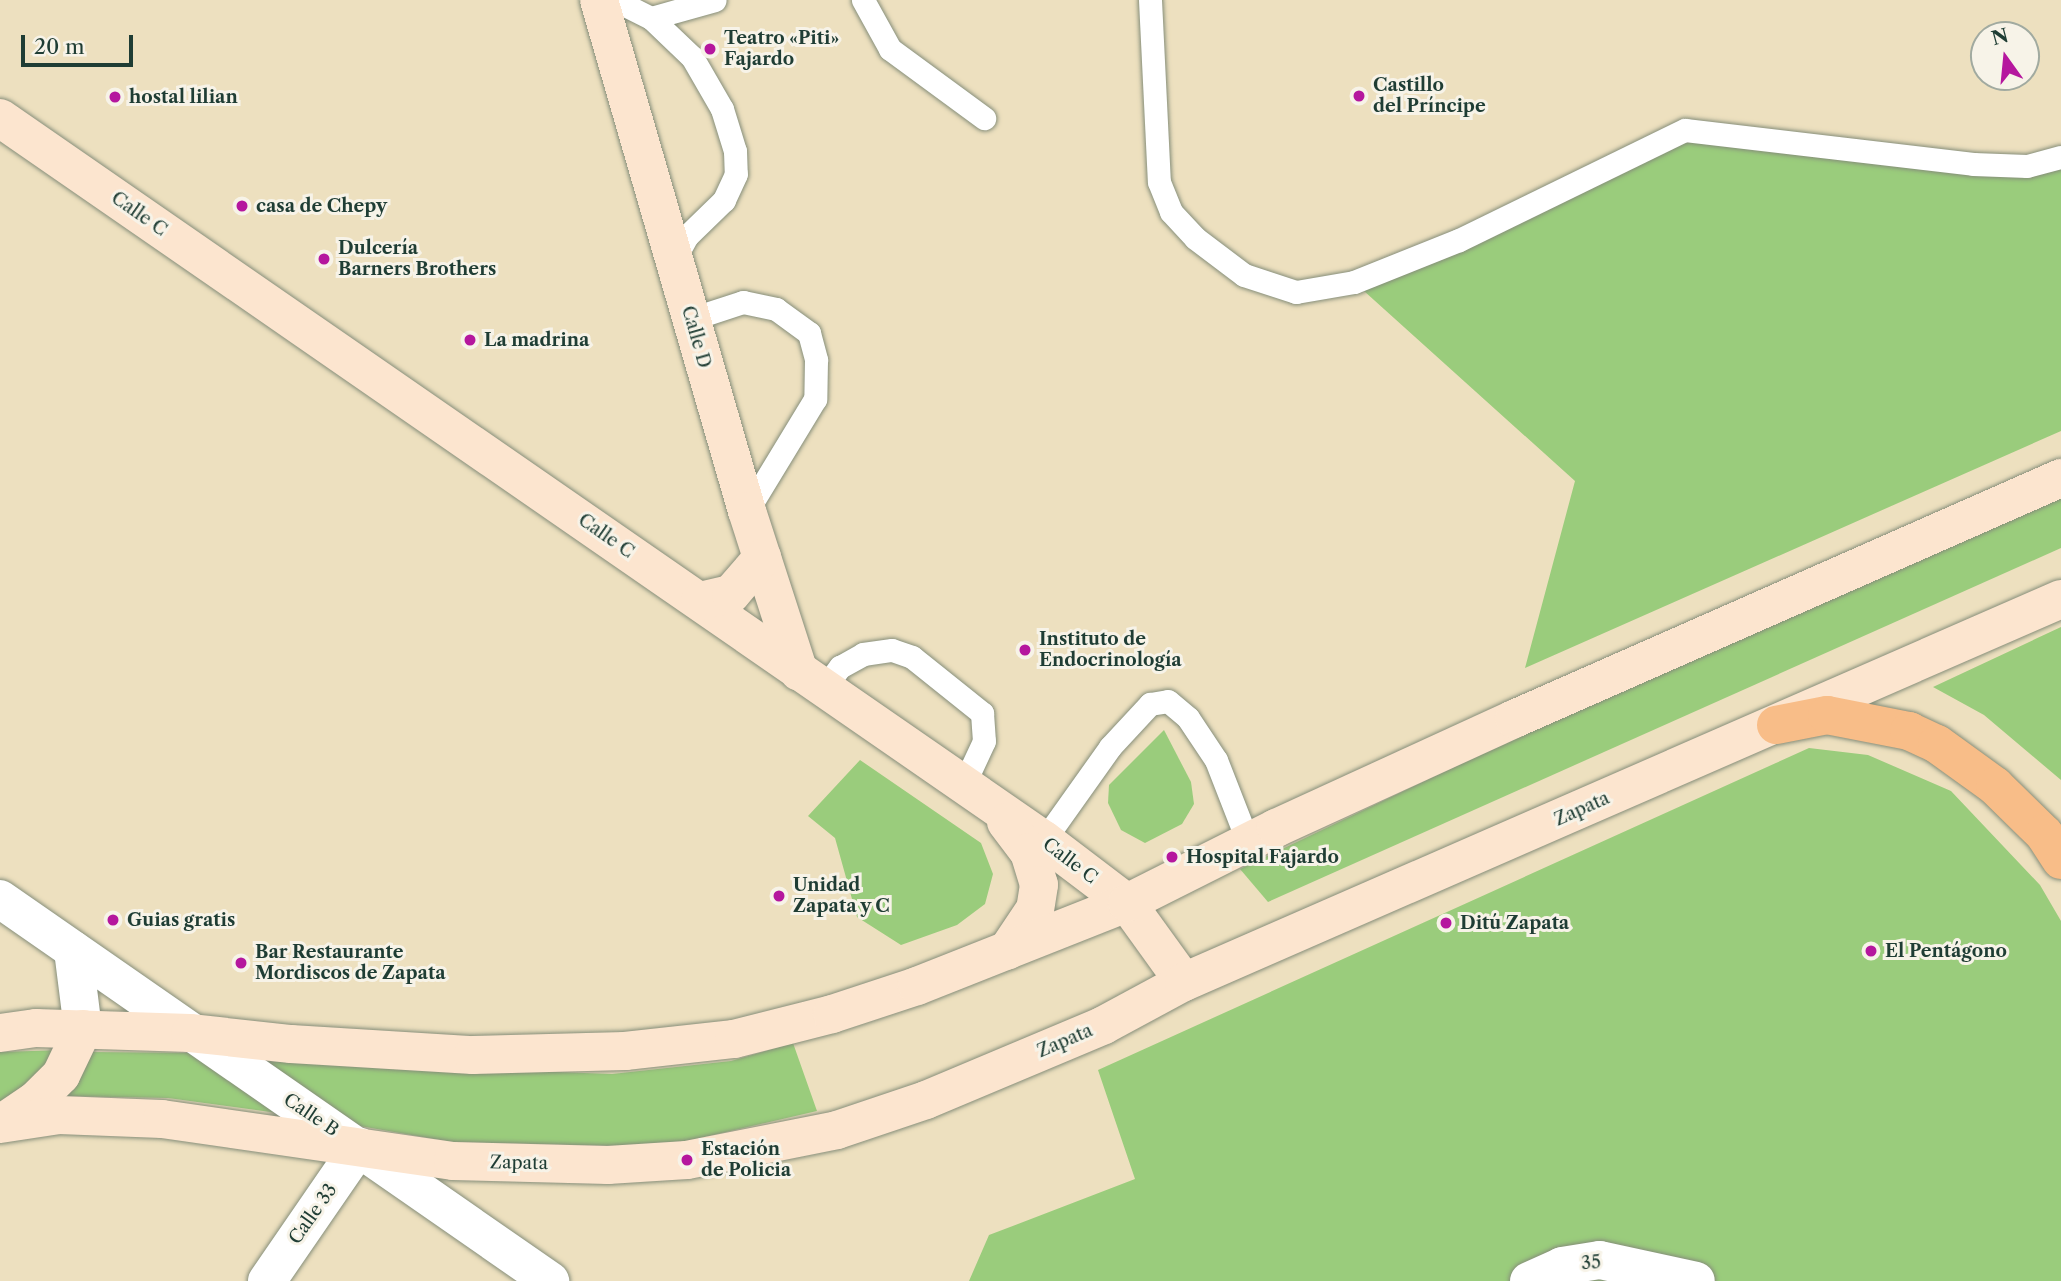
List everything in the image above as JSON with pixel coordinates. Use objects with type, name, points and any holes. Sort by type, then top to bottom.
[{"type":"main road","name":"Calle D","points":[[600,0],[747,511],[762,558],[811,681]]},
{"type":"main road","name":"Calle C","points":[[0,118],[700,601],[998,812],[1044,840],[1127,903],[1184,982]]},
{"type":"main road","points":[[0,1033],[83,1030],[190,1033],[291,1044],[473,1055],[625,1051],[734,1039],[832,1014],[1007,951],[1127,903],[1248,842],[1875,558],[2061,478]]},
{"type":"main road","points":[[700,601],[730,594],[762,558]]},
{"type":"main road","name":"Zapata","points":[[0,1124],[59,1115],[162,1119],[453,1161],[608,1165],[687,1160],[759,1148],[837,1130],[926,1100],[1104,1025],[1184,982],[2061,599]]},
{"type":"main road","points":[[1776,724],[1827,715],[1909,731],[1937,744],[1995,786],[2044,834],[2061,860]]},
{"type":"main road","points":[[998,812],[1029,852],[1039,885],[1035,909],[1007,951]]},
{"type":"main road","points":[[0,1124],[35,1101],[61,1075],[83,1030]]},
{"type":"street","name":"Calle B","points":[[0,899],[550,1281]]},
{"type":"street","points":[[73,950],[83,1030]]},
{"type":"street","name":"Calle 33","points":[[267,1281],[359,1147]]},
{"type":"street","name":"35","points":[[1529,1281],[1562,1266],[1600,1260],[1696,1281]]},
{"type":"lane","points":[[615,0],[651,18],[692,57],[722,109],[735,151],[736,174],[724,200],[687,236],[674,259]]},
{"type":"lane","points":[[651,18],[715,0]]},
{"type":"lane","points":[[863,0],[890,49],[984,118]]},
{"type":"lane","points":[[1150,0],[1159,182],[1171,212],[1195,238],[1244,275],[1296,292],[1354,282],[1460,240],[1685,130],[1973,164],[2027,166],[2061,157]]},
{"type":"lane","points":[[691,318],[743,302],[776,309],[809,332],[816,360],[815,399],[747,511]]},
{"type":"lane","points":[[811,681],[863,654],[892,650],[912,657],[982,713],[984,741],[963,786]]},
{"type":"lane","points":[[1044,840],[1111,747],[1150,704],[1168,701],[1188,718],[1216,760],[1248,842]]},
{"type":"green space","points":[[1685,130],[2027,166],[2061,154],[2061,431],[1525,668],[1575,481],[1354,282]]},
{"type":"green space","points":[[2061,498],[2061,548],[1268,902],[1240,869],[1515,738]]},
{"type":"green space","points":[[2061,627],[2061,780],[1984,715],[1933,687]]},
{"type":"green space","points":[[1164,730],[1191,782],[1194,804],[1182,824],[1145,843],[1121,830],[1108,803],[1109,785]]},
{"type":"green space","points":[[1809,748],[1868,755],[1951,791],[2040,885],[2061,921],[2061,1281],[969,1281],[989,1235],[1135,1179],[1098,1070]]},
{"type":"green space","points":[[860,760],[981,843],[993,874],[985,904],[957,925],[901,945],[857,917],[835,838],[808,816]]},
{"type":"green space","points":[[793,1043],[817,1111],[687,1141],[618,1146],[452,1142],[348,1124],[254,1061],[612,1074],[731,1061]]},
{"type":"green space","points":[[64,1050],[0,1106],[0,1052]]},
{"type":"green space","points":[[91,1052],[200,1053],[285,1114],[168,1098],[59,1096]]},
{"type":"place","name":"Teatro «Piti» Fajardo","points":[[710,49]]},
{"type":"place","name":"Castillo del Príncipe","points":[[1359,96]]},
{"type":"place","name":"hostal lilian","points":[[115,97]]},
{"type":"place","name":"casa de Chepy","points":[[242,206]]},
{"type":"place","name":"Dulcería Barners Brothers","points":[[324,259]]},
{"type":"place","name":"La madrina","points":[[470,340]]},
{"type":"place","name":"Instituto de Endocrinología","points":[[1025,650]]},
{"type":"place","name":"Hospital Fajardo","points":[[1172,857]]},
{"type":"place","name":"Unidad Zapata y C","points":[[779,896]]},
{"type":"place","name":"Guias gratis","points":[[113,920]]},
{"type":"place","name":"Ditú Zapata","points":[[1446,923]]},
{"type":"place","name":"El Pentágono","points":[[1871,951]]},
{"type":"place","name":"Bar Restaurante Mordiscos de Zapata","points":[[241,963]]},
{"type":"place","name":"Estación de Policia","points":[[687,1160]]}]
